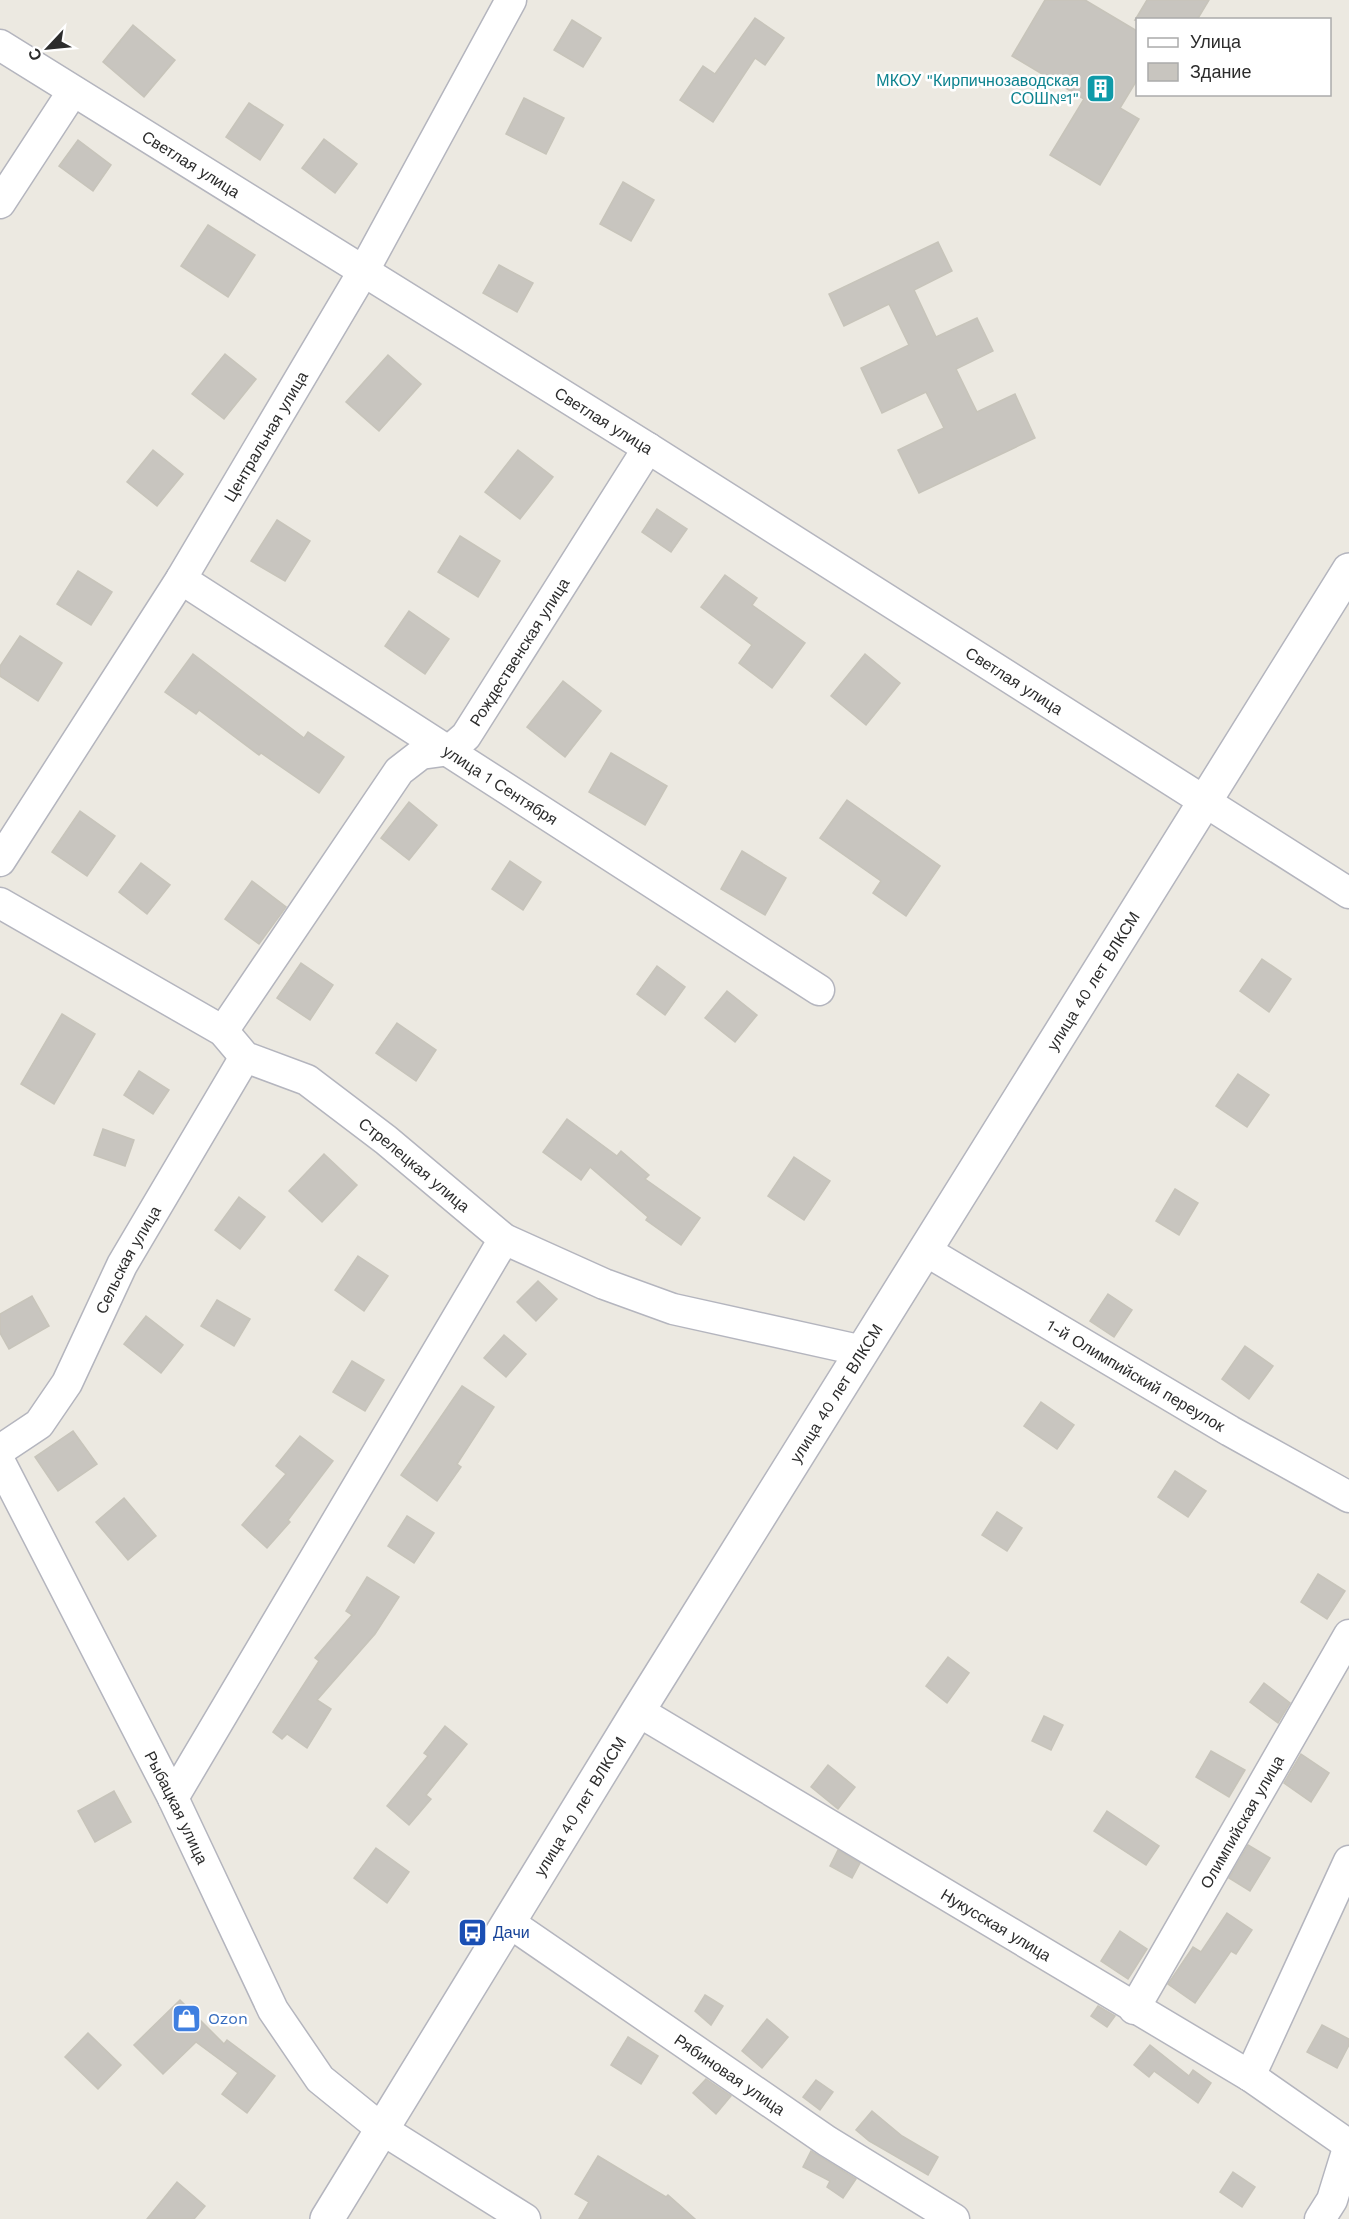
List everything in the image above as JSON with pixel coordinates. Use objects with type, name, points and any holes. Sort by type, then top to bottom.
[{"type":"street","name":"Центральная улица","points":[[0,861],[181,579],[363,272],[511,0]]},
{"type":"street","name":"Светлая улица","points":[[0,45],[648,448],[1349,893]]},
{"type":"street","points":[[0,202],[74,91]]},
{"type":"street","name":"Рождественская улица","points":[[450,750],[466,736],[648,448]]},
{"type":"street","name":"улица 40 лет ВЛКСМ","points":[[327,2219],[638,1711],[1349,570]]},
{"type":"street","name":"улица 1 Сентября","points":[[181,579],[450,750],[819,990]]},
{"type":"street","points":[[223,1031],[399,771],[421,754],[450,750]]},
{"type":"street","points":[[0,903],[223,1031],[244,1057]]},
{"type":"street","name":"Стрелецкая улица","points":[[244,1057],[307,1080],[386,1140],[504,1239],[604,1284],[674,1309],[863,1351]]},
{"type":"street","name":"Сельская улица","points":[[0,1450],[39,1424],[67,1383],[123,1265],[244,1057]]},
{"type":"street","points":[[173,1798],[504,1239]]},
{"type":"street","name":"1-й Олимпийский переулок","points":[[926,1251],[1230,1431],[1349,1497]]},
{"type":"street","name":"Рыбацкая улица","points":[[0,1462],[173,1798],[273,2010],[320,2079],[383,2130],[525,2219]]},
{"type":"street","name":"Олимпийская улица","points":[[1134,2009],[1349,1635]]},
{"type":"street","name":"Нукусская улица","points":[[638,1711],[1134,2009],[1250,2076],[1349,2145]]},
{"type":"street","points":[[1250,2076],[1349,1861]]},
{"type":"street","name":"Рябиновая улица","points":[[510,1923],[827,2141],[954,2219]]},
{"type":"street","points":[[1320,2219],[1332,2200],[1349,2145]]},
{"type":"building","name":"МКОУ \"Кирпичнозаводская СОШ№1\"","points":[[1045,0],[1085,0],[1136,30],[1136,82],[1120,108],[1139,119],[1100,185],[1050,155],[1084,99],[1012,56]]},
{"type":"building","points":[[1147,0],[1209,0],[1198,18],[1136,18]]},
{"type":"building","points":[[755,18],[784,38],[765,65],[755,58],[713,122],[680,100],[703,66],[715,74]]},
{"type":"building","points":[[572,20],[601,38],[583,67],[554,50]]},
{"type":"building","points":[[133,25],[175,60],[144,97],[103,62]]},
{"type":"building","points":[[524,98],[564,118],[546,154],[506,134]]},
{"type":"building","points":[[249,103],[283,125],[260,160],[226,137]]},
{"type":"building","points":[[324,139],[357,164],[335,193],[302,168]]},
{"type":"building","points":[[78,140],[111,165],[93,191],[59,166]]},
{"type":"building","points":[[623,182],[654,200],[631,241],[600,224]]},
{"type":"building","points":[[208,225],[255,255],[228,297],[181,266]]},
{"type":"building","points":[[938,242],[952,271],[914,290],[936,337],[977,318],[993,351],[956,369],[977,412],[1015,394],[1035,438],[919,493],[898,450],[944,428],[926,392],[882,413],[861,368],[909,345],[889,304],[844,326],[829,294]]},
{"type":"building","points":[[499,265],[533,283],[517,312],[483,293]]},
{"type":"building","points":[[225,354],[256,379],[224,419],[192,394]]},
{"type":"building","points":[[388,355],[421,384],[379,431],[346,402]]},
{"type":"building","points":[[153,450],[183,474],[157,506],[127,482]]},
{"type":"building","points":[[518,450],[553,477],[520,519],[485,492]]},
{"type":"building","points":[[657,509],[687,529],[671,552],[642,532]]},
{"type":"building","points":[[277,520],[310,541],[285,581],[251,561]]},
{"type":"building","points":[[460,536],[500,561],[478,597],[438,572]]},
{"type":"building","points":[[78,571],[112,592],[91,625],[57,604]]},
{"type":"building","points":[[725,575],[757,598],[752,605],[805,643],[772,688],[739,663],[752,645],[701,607]]},
{"type":"building","points":[[409,611],[449,639],[425,674],[385,646]]},
{"type":"building","points":[[20,636],[62,663],[38,701],[0,676],[0,666]]},
{"type":"building","points":[[193,654],[304,738],[308,732],[344,757],[319,793],[261,753],[259,755],[199,710],[196,714],[165,692]]},
{"type":"building","points":[[865,654],[900,683],[866,725],[831,696]]},
{"type":"building","points":[[563,681],[601,711],[565,757],[527,727]]},
{"type":"building","points":[[611,753],[667,786],[645,825],[589,792]]},
{"type":"building","points":[[847,800],[940,866],[906,916],[873,893],[881,881],[820,838]]},
{"type":"building","points":[[409,802],[437,825],[409,860],[381,838]]},
{"type":"building","points":[[80,811],[115,836],[87,876],[52,852]]},
{"type":"building","points":[[742,851],[786,878],[765,915],[721,889]]},
{"type":"building","points":[[510,861],[541,882],[523,910],[492,889]]},
{"type":"building","points":[[141,863],[170,885],[147,914],[119,892]]},
{"type":"building","points":[[252,881],[286,907],[259,944],[225,919]]},
{"type":"building","points":[[1262,959],[1291,979],[1269,1012],[1240,991]]},
{"type":"building","points":[[301,963],[333,985],[310,1020],[277,998]]},
{"type":"building","points":[[657,966],[685,987],[665,1015],[637,994]]},
{"type":"building","points":[[727,991],[757,1015],[735,1042],[705,1018]]},
{"type":"building","points":[[62,1014],[95,1034],[54,1104],[21,1084]]},
{"type":"building","points":[[397,1023],[436,1050],[416,1081],[376,1053]]},
{"type":"building","points":[[139,1071],[169,1090],[153,1114],[124,1095]]},
{"type":"building","points":[[1238,1074],[1269,1095],[1247,1127],[1216,1106]]},
{"type":"building","points":[[567,1119],[617,1156],[621,1151],[649,1175],[645,1179],[700,1218],[681,1245],[646,1220],[648,1217],[590,1167],[581,1180],[543,1152]]},
{"type":"building","points":[[103,1129],[134,1140],[125,1166],[94,1155]]},
{"type":"building","points":[[324,1154],[357,1185],[322,1222],[289,1191]]},
{"type":"building","points":[[794,1157],[830,1181],[804,1220],[768,1196]]},
{"type":"building","points":[[1175,1189],[1198,1203],[1179,1235],[1156,1221]]},
{"type":"building","points":[[239,1197],[265,1217],[240,1249],[215,1230]]},
{"type":"building","points":[[358,1256],[388,1276],[364,1311],[335,1290]]},
{"type":"building","points":[[538,1281],[557,1299],[536,1321],[517,1302]]},
{"type":"building","points":[[1108,1294],[1132,1310],[1114,1337],[1090,1321]]},
{"type":"building","points":[[32,1296],[49,1326],[9,1349],[0,1333],[0,1314]]},
{"type":"building","points":[[217,1300],[250,1319],[234,1346],[201,1326]]},
{"type":"building","points":[[146,1316],[183,1345],[161,1373],[124,1344]]},
{"type":"building","points":[[504,1335],[526,1354],[506,1377],[484,1358]]},
{"type":"building","points":[[1245,1346],[1273,1366],[1249,1399],[1222,1379]]},
{"type":"building","points":[[352,1361],[384,1380],[365,1411],[333,1392]]},
{"type":"building","points":[[462,1386],[494,1407],[457,1464],[461,1467],[437,1501],[401,1475]]},
{"type":"building","points":[[1041,1402],[1074,1425],[1057,1449],[1024,1426]]},
{"type":"building","points":[[73,1431],[97,1464],[58,1491],[35,1457]]},
{"type":"building","points":[[300,1436],[333,1461],[288,1520],[290,1522],[267,1548],[242,1525],[286,1474],[276,1466]]},
{"type":"building","points":[[1175,1471],[1206,1491],[1188,1517],[1158,1497]]},
{"type":"building","points":[[124,1498],[156,1536],[128,1560],[96,1522]]},
{"type":"building","points":[[997,1512],[1022,1528],[1007,1551],[982,1535]]},
{"type":"building","points":[[407,1516],[434,1533],[414,1563],[388,1546]]},
{"type":"building","points":[[1318,1574],[1345,1591],[1327,1619],[1301,1602]]},
{"type":"building","points":[[367,1577],[399,1597],[375,1634],[317,1700],[331,1709],[307,1748],[287,1734],[282,1739],[273,1732],[319,1661],[315,1658],[352,1615],[346,1611]]},
{"type":"building","points":[[948,1657],[969,1673],[947,1703],[926,1686]]},
{"type":"building","points":[[1264,1683],[1290,1703],[1278,1723],[1250,1702]]},
{"type":"building","points":[[1044,1716],[1063,1725],[1051,1750],[1032,1741]]},
{"type":"building","points":[[445,1726],[467,1744],[426,1795],[431,1799],[409,1825],[387,1806],[428,1756],[424,1753]]},
{"type":"building","points":[[1211,1751],[1245,1770],[1229,1797],[1196,1777]]},
{"type":"building","points":[[1301,1754],[1329,1773],[1311,1802],[1284,1783]]},
{"type":"building","points":[[828,1765],[855,1787],[838,1809],[811,1787]]},
{"type":"building","points":[[114,1791],[131,1822],[95,1842],[78,1811]]},
{"type":"building","points":[[1107,1811],[1159,1846],[1146,1865],[1094,1831]]},
{"type":"building","points":[[1248,1845],[1270,1858],[1250,1891],[1229,1878]]},
{"type":"building","points":[[376,1848],[409,1872],[387,1903],[354,1878]]},
{"type":"building","points":[[838,1850],[860,1863],[852,1878],[830,1866]]},
{"type":"building","points":[[1227,1913],[1252,1930],[1236,1954],[1231,1951],[1195,2003],[1168,1984],[1193,1947],[1201,1952]]},
{"type":"building","points":[[1120,1931],[1147,1949],[1128,1979],[1101,1961]]},
{"type":"building","points":[[705,1995],[723,2006],[711,2025],[695,2011]]},
{"type":"building","points":[[180,2000],[224,2044],[227,2040],[275,2076],[247,2113],[222,2094],[238,2073],[196,2042],[163,2074],[134,2045]]},
{"type":"building","points":[[1098,2006],[1115,2016],[1107,2027],[1091,2016]]},
{"type":"building","points":[[767,2019],[788,2037],[762,2068],[742,2051]]},
{"type":"building","points":[[1322,2025],[1349,2039],[1349,2045],[1337,2068],[1307,2052]]},
{"type":"building","points":[[88,2033],[121,2065],[98,2089],[65,2057]]},
{"type":"building","points":[[628,2037],[658,2056],[641,2084],[611,2065]]},
{"type":"building","points":[[1150,2045],[1189,2076],[1193,2070],[1211,2083],[1198,2103],[1154,2071],[1149,2077],[1134,2065]]},
{"type":"building","points":[[706,2079],[731,2096],[716,2114],[693,2093]]},
{"type":"building","points":[[816,2080],[833,2092],[820,2110],[803,2097]]},
{"type":"building","points":[[872,2111],[902,2136],[938,2157],[928,2175],[869,2141],[856,2130]]},
{"type":"building","points":[[811,2151],[856,2179],[843,2198],[827,2187],[830,2181],[803,2167]]},
{"type":"building","points":[[598,2156],[666,2197],[668,2195],[695,2219],[579,2219],[589,2202],[575,2194]]},
{"type":"building","points":[[1233,2172],[1255,2187],[1242,2207],[1220,2192]]},
{"type":"building","points":[[177,2182],[205,2206],[194,2219],[147,2219]]},
{"type":"place","name":"МКОУ \"Кирпичнозаводская СОШ№1\"","points":[[1100,89]]},
{"type":"place","name":"Дачи","points":[[472,1932]]},
{"type":"place","name":"Ozon","points":[[187,2018]]}]
